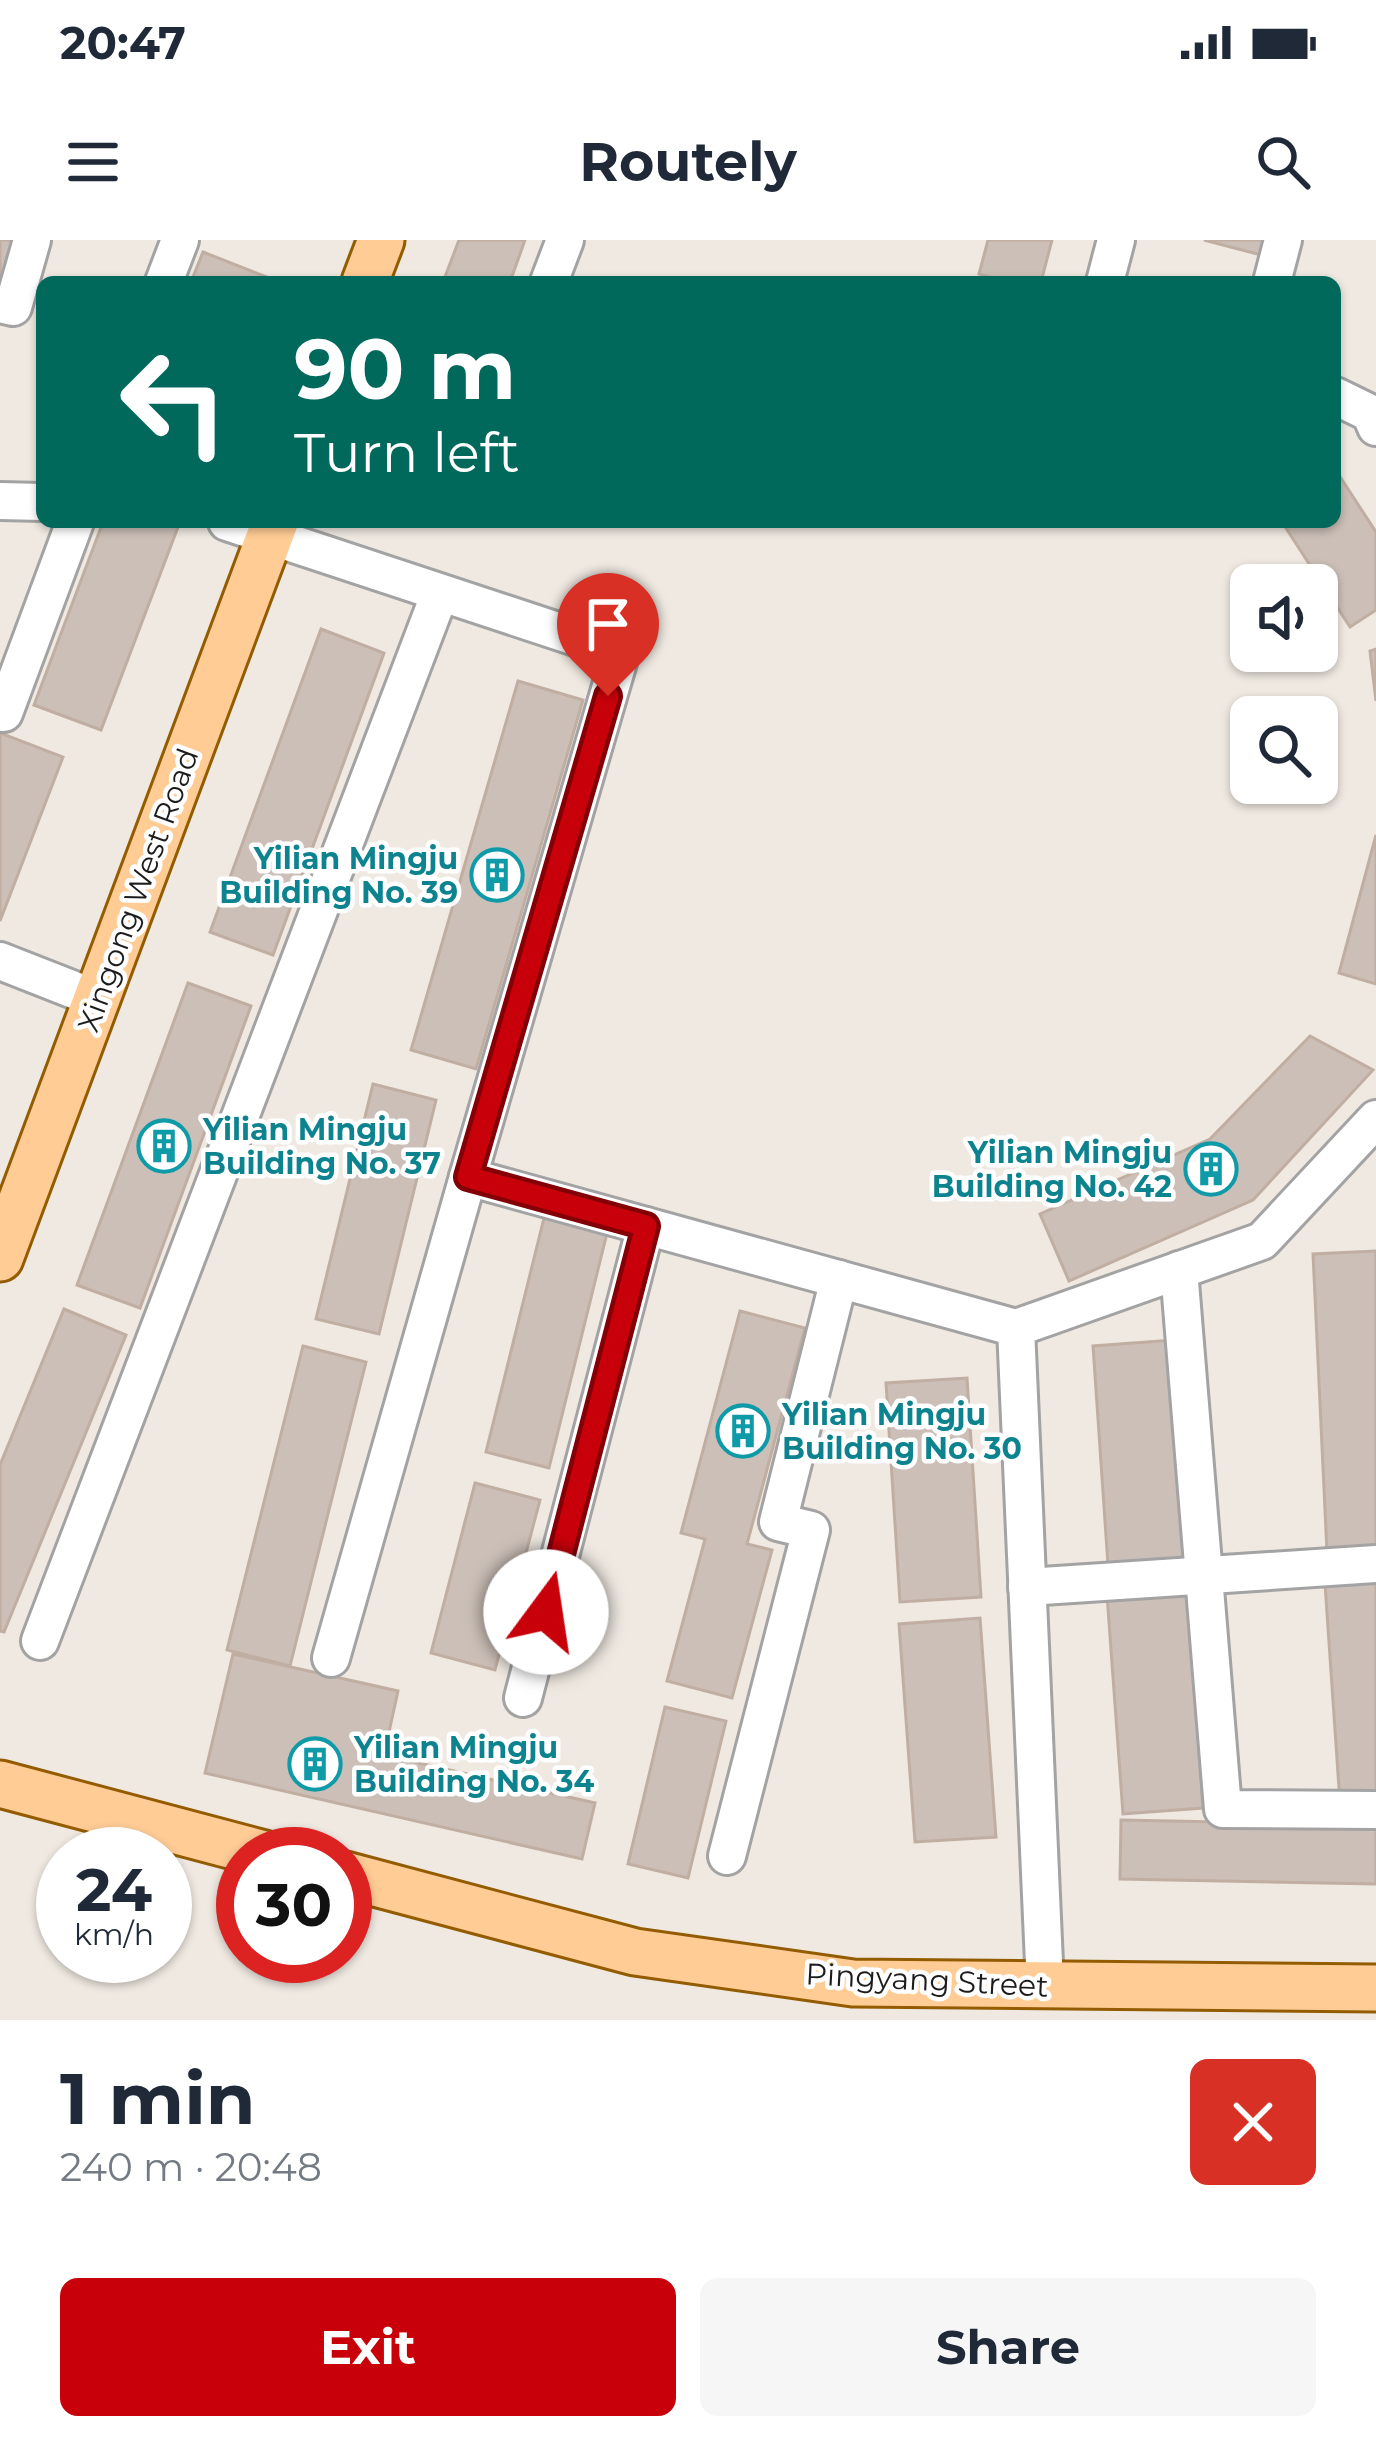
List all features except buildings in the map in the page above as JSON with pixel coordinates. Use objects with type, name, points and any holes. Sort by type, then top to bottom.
[{"type":"main road","points":[[367,276],[381,240]]},
{"type":"main road","name":"Xingong West Road","points":[[0,1258],[272,530]]},
{"type":"main road","points":[[0,1784],[216,1841]]},
{"type":"main road","name":"Pingyang Street","points":[[372,1882],[635,1952],[853,1983],[1376,1988]]},
{"type":"street","points":[[0,304],[13,307],[32,240]]},
{"type":"street","points":[[166,276],[180,240]]},
{"type":"street","points":[[551,276],[566,240]]},
{"type":"street","points":[[1107,276],[1116,240]]},
{"type":"street","points":[[1274,276],[1283,240]]},
{"type":"street","points":[[1341,399],[1370,413],[1376,427]]},
{"type":"street","points":[[0,501],[36,502]]},
{"type":"street","points":[[0,713],[4,713],[73,528]]},
{"type":"street","points":[[272,530],[440,593],[621,652],[331,1658]]},
{"type":"street","points":[[40,1641],[440,593]]},
{"type":"street","points":[[0,961],[97,999]]},
{"type":"street","points":[[468,1177],[1016,1328],[1262,1241],[1376,1119]]},
{"type":"street","points":[[524,1698],[646,1226]]},
{"type":"street","points":[[1180,1270],[1223,1809],[1376,1810]]},
{"type":"street","points":[[727,1856],[811,1530],[778,1522],[838,1279]]},
{"type":"street","points":[[1016,1328],[1045,1986]]},
{"type":"street","points":[[1027,1587],[1376,1564]]},
{"type":"place","name":"Yilian Mingju Building No. 39","points":[[497,875]]},
{"type":"place","name":"Yilian Mingju Building No. 37","points":[[164,1146]]},
{"type":"place","name":"Yilian Mingju Building No. 42","points":[[1211,1169]]},
{"type":"place","name":"Yilian Mingju Building No. 30","points":[[743,1431]]},
{"type":"place","name":"Yilian Mingju Building No. 34","points":[[315,1764]]},
{"type":"route","points":[[546,1612],[646,1226],[468,1177],[608,696]]}]
